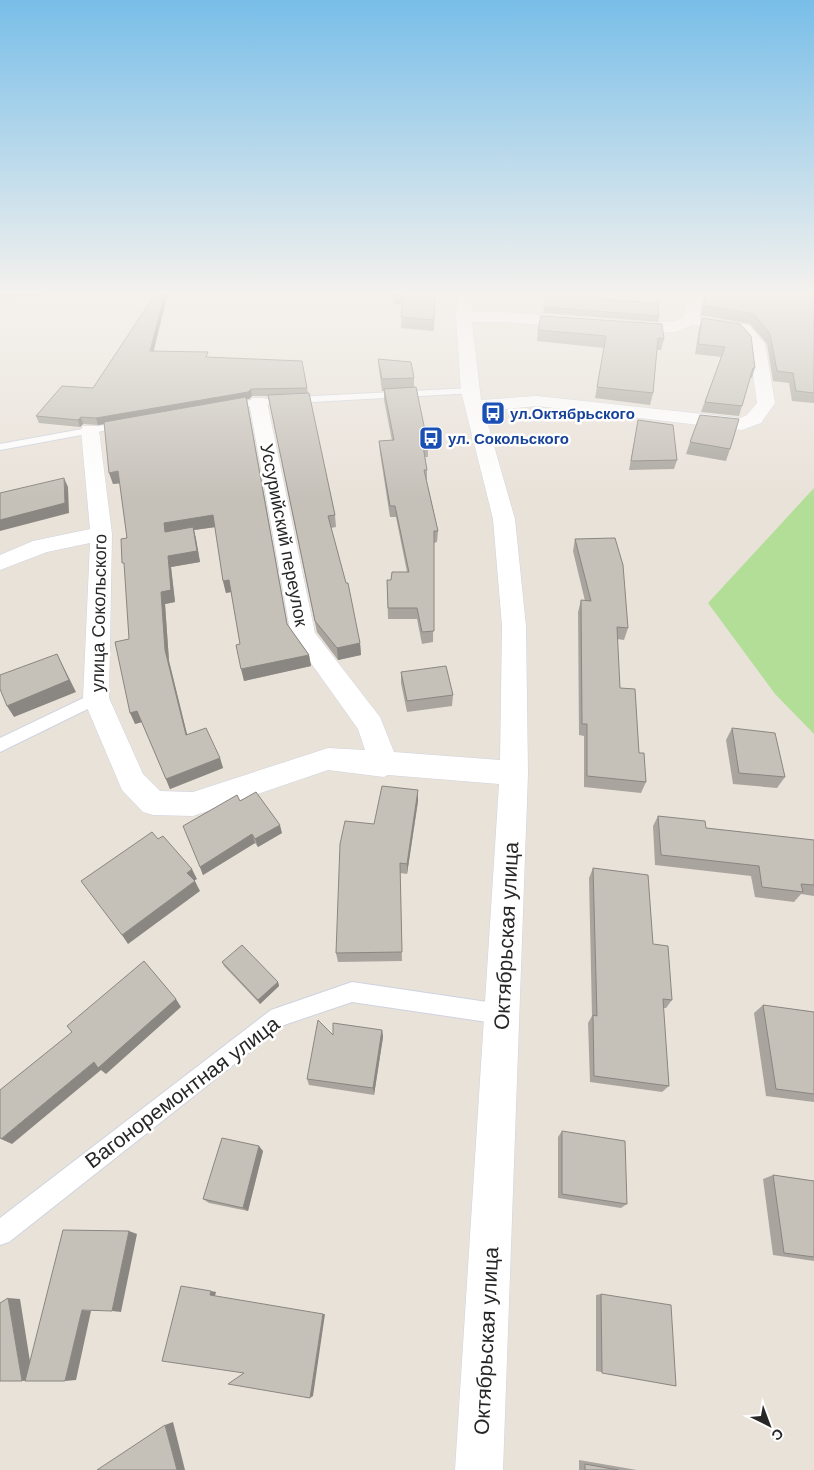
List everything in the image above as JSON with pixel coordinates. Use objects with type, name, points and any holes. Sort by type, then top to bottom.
[{"type":"street","name":"Октябрьская улица","points":[[469,362],[471,399],[504,519],[514,626],[514,773],[480,1470]]},
{"type":"street","points":[[471,399],[537,401],[742,424],[754,419],[766,403],[760,362]]},
{"type":"street","name":"Уссурийский переулок","points":[[258,402],[304,634],[370,725],[384,765]]},
{"type":"street","name":"улица Сокольского","points":[[90,430],[101,534],[96,698],[132,782],[153,803],[193,804],[328,759],[384,765],[514,773]]},
{"type":"street","points":[[0,563],[41,546],[101,534]]},
{"type":"lane","points":[[212,409],[258,402],[471,399]]},
{"type":"lane","points":[[0,446],[137,422]]},
{"type":"lane","points":[[0,745],[96,698]]},
{"type":"lane","name":"Вагоноремонтная улица","points":[[0,1233],[278,1016],[352,992],[502,1014]]},
{"type":"green space","points":[[814,488],[814,734],[775,694],[708,603]]},
{"type":"building","points":[[111,362],[302,362],[307,388],[251,389],[248,392],[96,418],[81,417],[78,420],[36,416],[62,386],[93,388]]},
{"type":"building","points":[[379,362],[411,362],[414,378],[382,379]]},
{"type":"building","points":[[601,362],[656,362],[653,393],[597,387]]},
{"type":"building","points":[[720,362],[754,362],[755,368],[753,368],[742,406],[705,402]]},
{"type":"building","points":[[775,362],[814,362],[814,393],[796,391],[793,373],[777,371]]},
{"type":"building","points":[[416,387],[428,445],[423,446],[427,470],[424,470],[438,531],[434,531],[434,631],[422,632],[417,608],[388,608],[387,580],[391,580],[392,572],[409,572],[395,506],[390,506],[379,441],[394,440],[384,389]]},
{"type":"building","points":[[309,393],[335,515],[328,516],[346,583],[348,583],[360,643],[337,648],[315,621],[268,395]]},
{"type":"building","points":[[246,397],[287,624],[309,655],[241,669],[236,645],[240,644],[229,580],[223,581],[213,515],[164,523],[165,532],[193,527],[197,551],[168,556],[171,590],[161,592],[165,650],[186,735],[206,728],[220,758],[166,779],[137,711],[130,713],[115,642],[129,639],[121,539],[127,538],[118,471],[109,473],[104,422]]},
{"type":"building","points":[[700,415],[739,419],[730,449],[690,442]]},
{"type":"building","points":[[638,420],[673,425],[677,460],[631,461]]},
{"type":"building","points":[[64,478],[65,503],[0,520],[0,493]]},
{"type":"building","points":[[615,538],[623,565],[628,628],[617,627],[620,688],[635,689],[639,753],[644,753],[646,782],[587,776],[587,724],[582,724],[581,600],[591,601],[575,539]]},
{"type":"building","points":[[57,654],[69,680],[7,706],[0,689],[0,675]]},
{"type":"building","points":[[446,666],[453,695],[407,701],[401,672]]},
{"type":"building","points":[[732,728],[775,733],[785,777],[739,773]]},
{"type":"building","points":[[382,786],[418,790],[407,864],[400,863],[402,952],[336,953],[340,844],[345,821],[374,824]]},
{"type":"building","points":[[256,792],[280,825],[255,839],[252,834],[200,867],[183,826],[237,795],[240,801]]},
{"type":"building","points":[[658,816],[705,821],[706,828],[814,840],[814,885],[801,884],[803,892],[762,887],[759,866],[661,855]]},
{"type":"building","points":[[152,832],[158,839],[163,836],[192,869],[187,873],[195,881],[122,935],[81,881]]},
{"type":"building","points":[[593,868],[648,875],[653,944],[668,946],[672,1000],[663,999],[669,1086],[594,1076],[593,1015],[597,1016]]},
{"type":"building","points":[[242,945],[278,982],[258,1000],[222,962]]},
{"type":"building","points":[[144,961],[176,999],[98,1068],[94,1062],[1,1139],[0,1090],[72,1032],[67,1026]]},
{"type":"building","points":[[763,1005],[814,1012],[814,1094],[776,1089]]},
{"type":"building","points":[[318,1020],[333,1035],[333,1023],[382,1030],[373,1088],[307,1079]]},
{"type":"building","points":[[562,1131],[625,1141],[627,1204],[562,1194]]},
{"type":"building","points":[[222,1138],[259,1146],[243,1208],[203,1199]]},
{"type":"building","points":[[773,1175],[814,1181],[814,1257],[784,1253]]},
{"type":"building","points":[[63,1230],[129,1231],[112,1311],[82,1310],[65,1381],[25,1381]]},
{"type":"building","points":[[181,1286],[211,1291],[210,1295],[323,1314],[310,1398],[228,1384],[244,1373],[162,1361]]},
{"type":"building","points":[[601,1294],[671,1305],[676,1386],[602,1373]]},
{"type":"building","points":[[8,1298],[22,1381],[0,1381],[0,1303]]},
{"type":"building","points":[[165,1425],[177,1470],[97,1470]]},
{"type":"building","points":[[585,1464],[618,1470],[585,1470]]},
{"type":"place","name":"ул.Октябрьского","points":[[493,413]]},
{"type":"place","name":"ул. Сокольского","points":[[431,438]]}]
